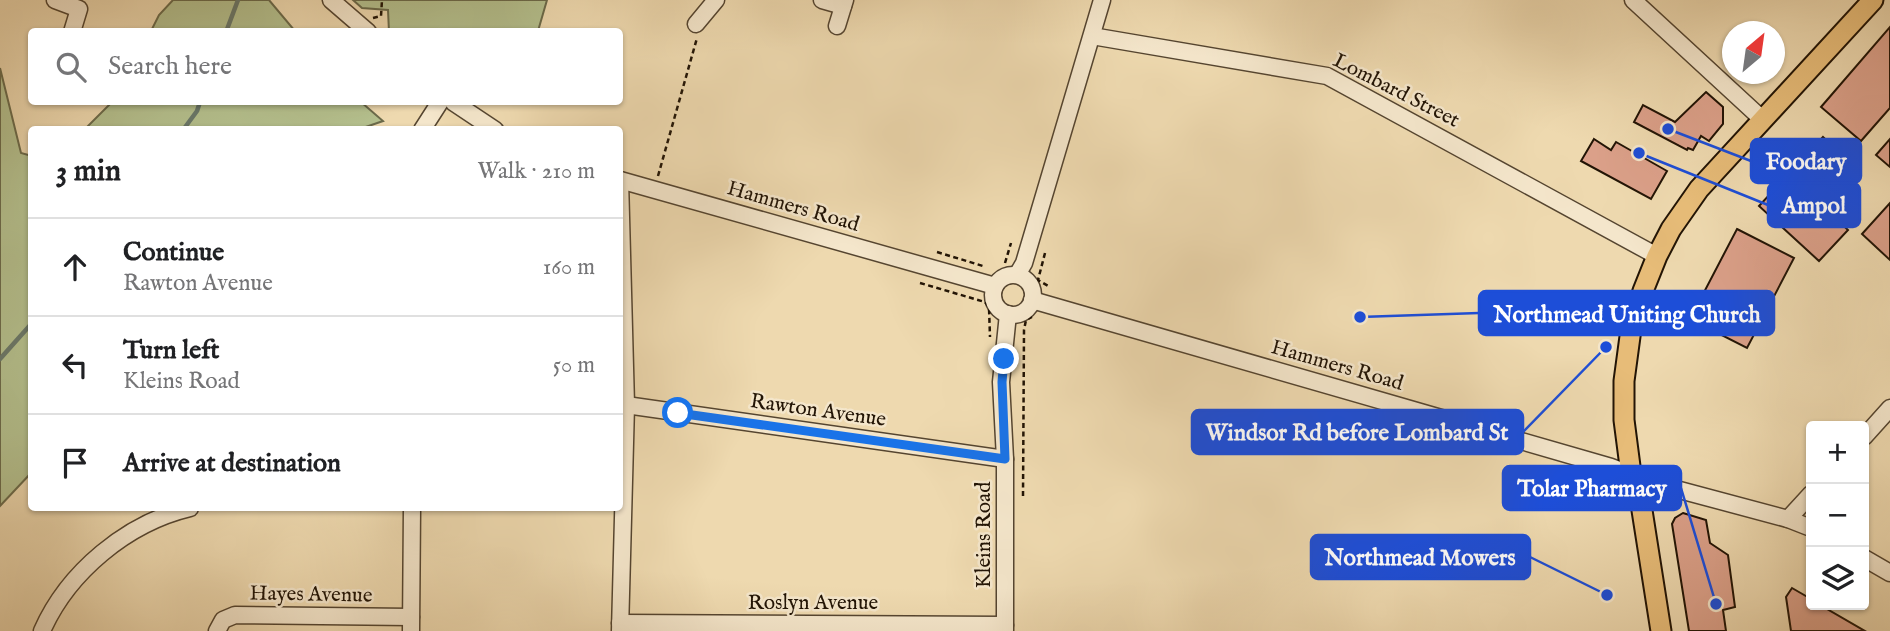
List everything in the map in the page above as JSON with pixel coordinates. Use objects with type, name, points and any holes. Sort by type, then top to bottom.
[{"type":"main road","points":[[1661,631],[1641,504],[1631,474],[1624,420],[1624,381],[1631,329],[1657,256],[1671,229],[1699,189],[1873,0]]},
{"type":"main road","points":[[1631,474],[1629,503],[1648,631]]},
{"type":"street","points":[[55,0],[79,9],[73,28]]},
{"type":"street","points":[[331,0],[369,25]]},
{"type":"street","points":[[696,24],[716,0]]},
{"type":"street","points":[[822,0],[844,3],[837,26]]},
{"type":"street","points":[[1011,272],[1023,278],[1031,288],[1032,308],[1008,314],[995,303],[995,286],[1002,278],[1024,263],[1102,0]]},
{"type":"street","points":[[1633,0],[1762,119]]},
{"type":"street","name":"Lombard Street","points":[[1092,36],[1327,76],[1657,256]]},
{"type":"street","points":[[425,126],[438,105]]},
{"type":"street","points":[[458,105],[489,126]]},
{"type":"street","name":"Hammers Road","points":[[623,181],[995,286]]},
{"type":"street","points":[[620,627],[626,405],[623,292]]},
{"type":"street","name":"Hammers Road","points":[[1032,308],[1631,474],[1657,484],[1806,526]]},
{"type":"street","name":"Kleins Road","points":[[1005,628],[1002,382],[1008,314]]},
{"type":"street","name":"Rawton Avenue","points":[[626,405],[1005,459]]},
{"type":"street","points":[[1869,431],[1890,408]]},
{"type":"street","points":[[1788,519],[1806,499]]},
{"type":"street","points":[[41,631],[66,590],[96,558],[122,538],[149,523],[182,511]]},
{"type":"street","points":[[411,624],[412,511]]},
{"type":"street","points":[[1869,561],[1890,573]]},
{"type":"street","name":"Hayes Avenue","points":[[217,631],[223,621],[235,615],[411,624]]},
{"type":"street","name":"Roslyn Avenue","points":[[620,627],[1005,628]]},
{"type":"path","points":[[369,25],[381,16],[382,0]]},
{"type":"path","points":[[655,189],[697,42],[696,24]]},
{"type":"path","points":[[1011,272],[1012,243]]},
{"type":"path","points":[[937,252],[986,267]]},
{"type":"path","points":[[1045,253],[1038,281],[1051,287]]},
{"type":"path","points":[[920,283],[985,302],[989,307],[989,349]]},
{"type":"path","points":[[1023,496],[1024,330],[1032,308]]},
{"type":"green space","points":[[173,0],[269,0],[292,28],[152,28],[159,15]]},
{"type":"green space","points":[[353,0],[547,0],[539,28],[389,28],[388,10],[362,8]]},
{"type":"green space","points":[[0,68],[21,153],[28,155],[28,476],[0,506]]},
{"type":"green space","points":[[109,105],[364,105],[383,121],[369,126],[88,126]]},
{"type":"building","points":[[1890,27],[1890,108],[1861,141],[1821,107]]},
{"type":"building","points":[[1706,92],[1723,107],[1723,124],[1709,141],[1701,136],[1693,150],[1687,150],[1634,122],[1643,105],[1675,122]]},
{"type":"building","points":[[1823,137],[1846,158],[1827,180],[1833,185],[1818,201],[1848,230],[1819,261],[1759,206]]},
{"type":"building","points":[[1594,139],[1611,150],[1616,142],[1667,171],[1651,199],[1581,161]]},
{"type":"building","points":[[1890,139],[1890,167],[1876,155]]},
{"type":"building","points":[[1890,203],[1890,260],[1862,234]]},
{"type":"building","points":[[1737,229],[1794,258],[1747,348],[1690,319]]},
{"type":"building","points":[[1683,513],[1706,520],[1710,543],[1728,555],[1735,607],[1723,610],[1726,631],[1689,631],[1672,524],[1675,518]]},
{"type":"building","points":[[1792,588],[1806,596],[1806,610],[1829,610],[1865,631],[1791,631],[1786,597]]},
{"type":"waterway","points":[[228,28],[238,0]]},
{"type":"waterway","points":[[186,126],[199,105]]},
{"type":"waterway","points":[[0,359],[28,328]]},
{"type":"place","name":"Foodary","points":[[1668,129]]},
{"type":"place","name":"Ampol","points":[[1639,153]]},
{"type":"place","name":"Northmead Uniting Church","points":[[1360,317]]},
{"type":"place","name":"Windsor Rd before Lombard St","points":[[1606,347]]},
{"type":"place","name":"Northmead Mowers","points":[[1607,595]]},
{"type":"place","name":"Tolar Pharmacy","points":[[1716,604]]},
{"type":"route","points":[[678,413],[1005,459],[1002,382],[1004,359]]}]
